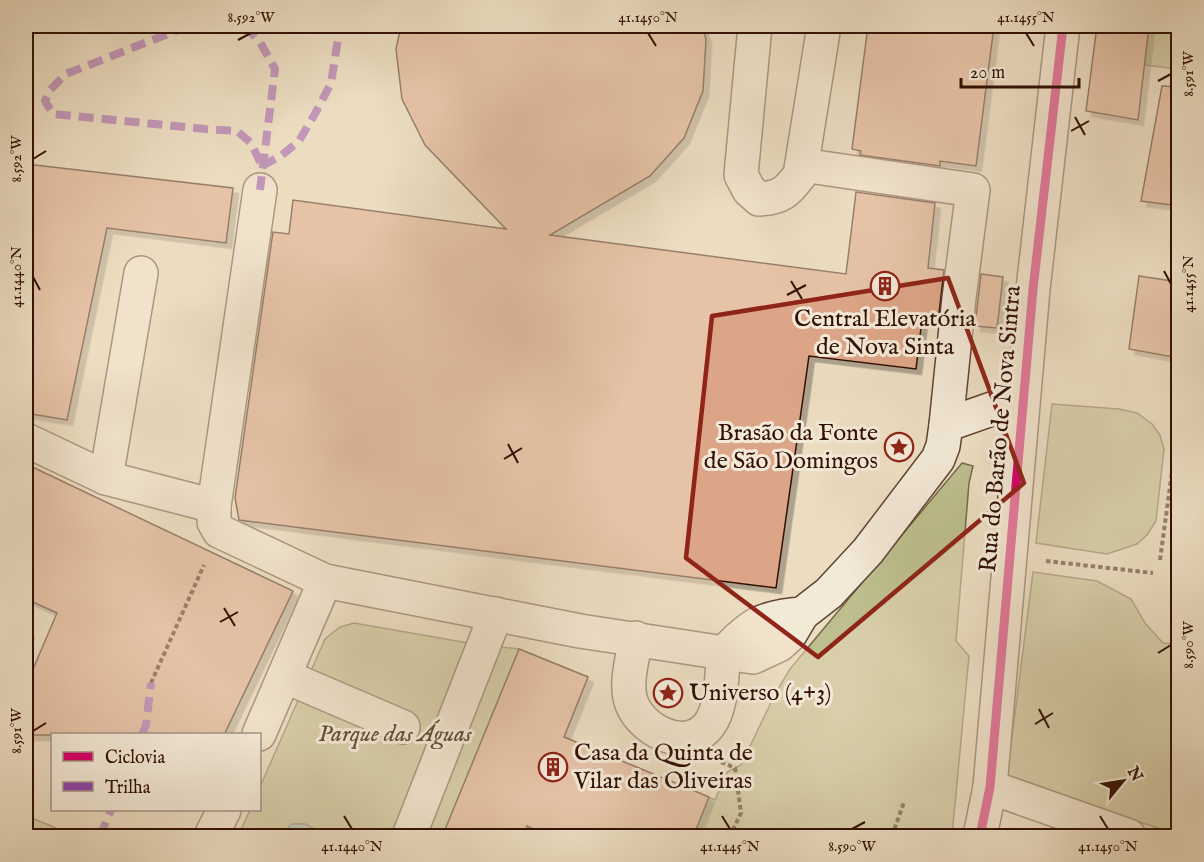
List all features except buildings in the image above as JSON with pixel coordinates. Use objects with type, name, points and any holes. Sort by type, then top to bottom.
[{"type":"street","points":[[755,26],[741,175],[749,190],[759,199],[775,198],[789,189],[800,175],[824,26]]},
{"type":"street","name":"Rua do Barão de Nova Sintra","points":[[980,837],[990,787],[1033,289],[1064,26]]},
{"type":"street","points":[[636,638],[629,685],[630,699],[635,710],[657,732],[673,738],[690,738],[701,733],[710,724],[717,707],[724,653],[743,633],[760,621],[777,616],[802,614],[829,593],[868,551],[938,459],[943,446],[973,190],[802,165]]},
{"type":"street","points":[[217,519],[260,190]]},
{"type":"street","points":[[106,478],[141,273]]},
{"type":"street","points":[[946,425],[1023,398]]},
{"type":"street","points":[[26,440],[106,478],[217,519],[325,581],[580,631],[724,653]]},
{"type":"street","points":[[260,733],[325,581]]},
{"type":"street","points":[[409,837],[496,614]]},
{"type":"street","points":[[284,676],[403,727]]},
{"type":"street","points":[[990,787],[1129,837]]},
{"type":"street","points":[[211,837],[224,811]]},
{"type":"path","points":[[1160,560],[1179,442]]},
{"type":"path","points":[[151,683],[217,519]]},
{"type":"path","points":[[1009,556],[1153,573]]},
{"type":"path","points":[[26,655],[34,634]]},
{"type":"path","points":[[701,733],[716,760],[735,768],[741,813],[730,837]]},
{"type":"path","points":[[893,836],[904,802]]},
{"type":"highlighted area","points":[[948,278],[1024,483],[818,657],[686,558],[712,316]]},
{"type":"green space","points":[[1149,26],[1178,26],[1178,69],[1144,65]]},
{"type":"green space","points":[[1052,404],[1119,409],[1137,413],[1152,424],[1160,435],[1164,449],[1156,521],[1147,535],[1137,544],[1107,554],[1036,543]]},
{"type":"green space","name":"Parque das Águas","points":[[962,463],[973,466],[969,483],[956,641],[969,656],[952,836],[238,836],[250,811],[261,811],[261,785],[325,639],[340,627],[354,623],[474,644],[519,649],[588,677],[564,737],[715,800],[727,772],[741,765],[775,694],[790,669]]},
{"type":"green space","points":[[1033,572],[1097,581],[1131,599],[1145,623],[1163,643],[1178,644],[1178,835],[1007,777]]},
{"type":"green space","points":[[26,816],[54,827],[65,836],[26,836]]},
{"type":"water","points":[[292,824],[305,824],[315,829],[321,836],[266,836],[270,829],[278,829],[282,833]]},
{"type":"marked path","points":[[188,26],[66,74],[49,91],[45,101],[53,114],[237,131],[251,143],[262,166]]},
{"type":"marked path","points":[[245,26],[260,42],[275,69],[260,190]]},
{"type":"marked path","points":[[262,166],[282,155],[299,141],[316,112],[331,83],[340,26]]},
{"type":"marked path","points":[[142,733],[146,725],[151,683]]},
{"type":"marked path","points":[[100,836],[111,811]]},
{"type":"cycle path","points":[[980,836],[990,787],[1033,289],[1063,26]]},
{"type":"place","name":"Central Elevatória de Nova Sinta","points":[[885,286]]},
{"type":"place","name":"Brasão da Fonte de São Domingos","points":[[899,447]]},
{"type":"place","name":"Universo (4+3)","points":[[668,693]]},
{"type":"place","name":"Casa da Quinta de Vilar das Oliveiras","points":[[553,767]]}]
